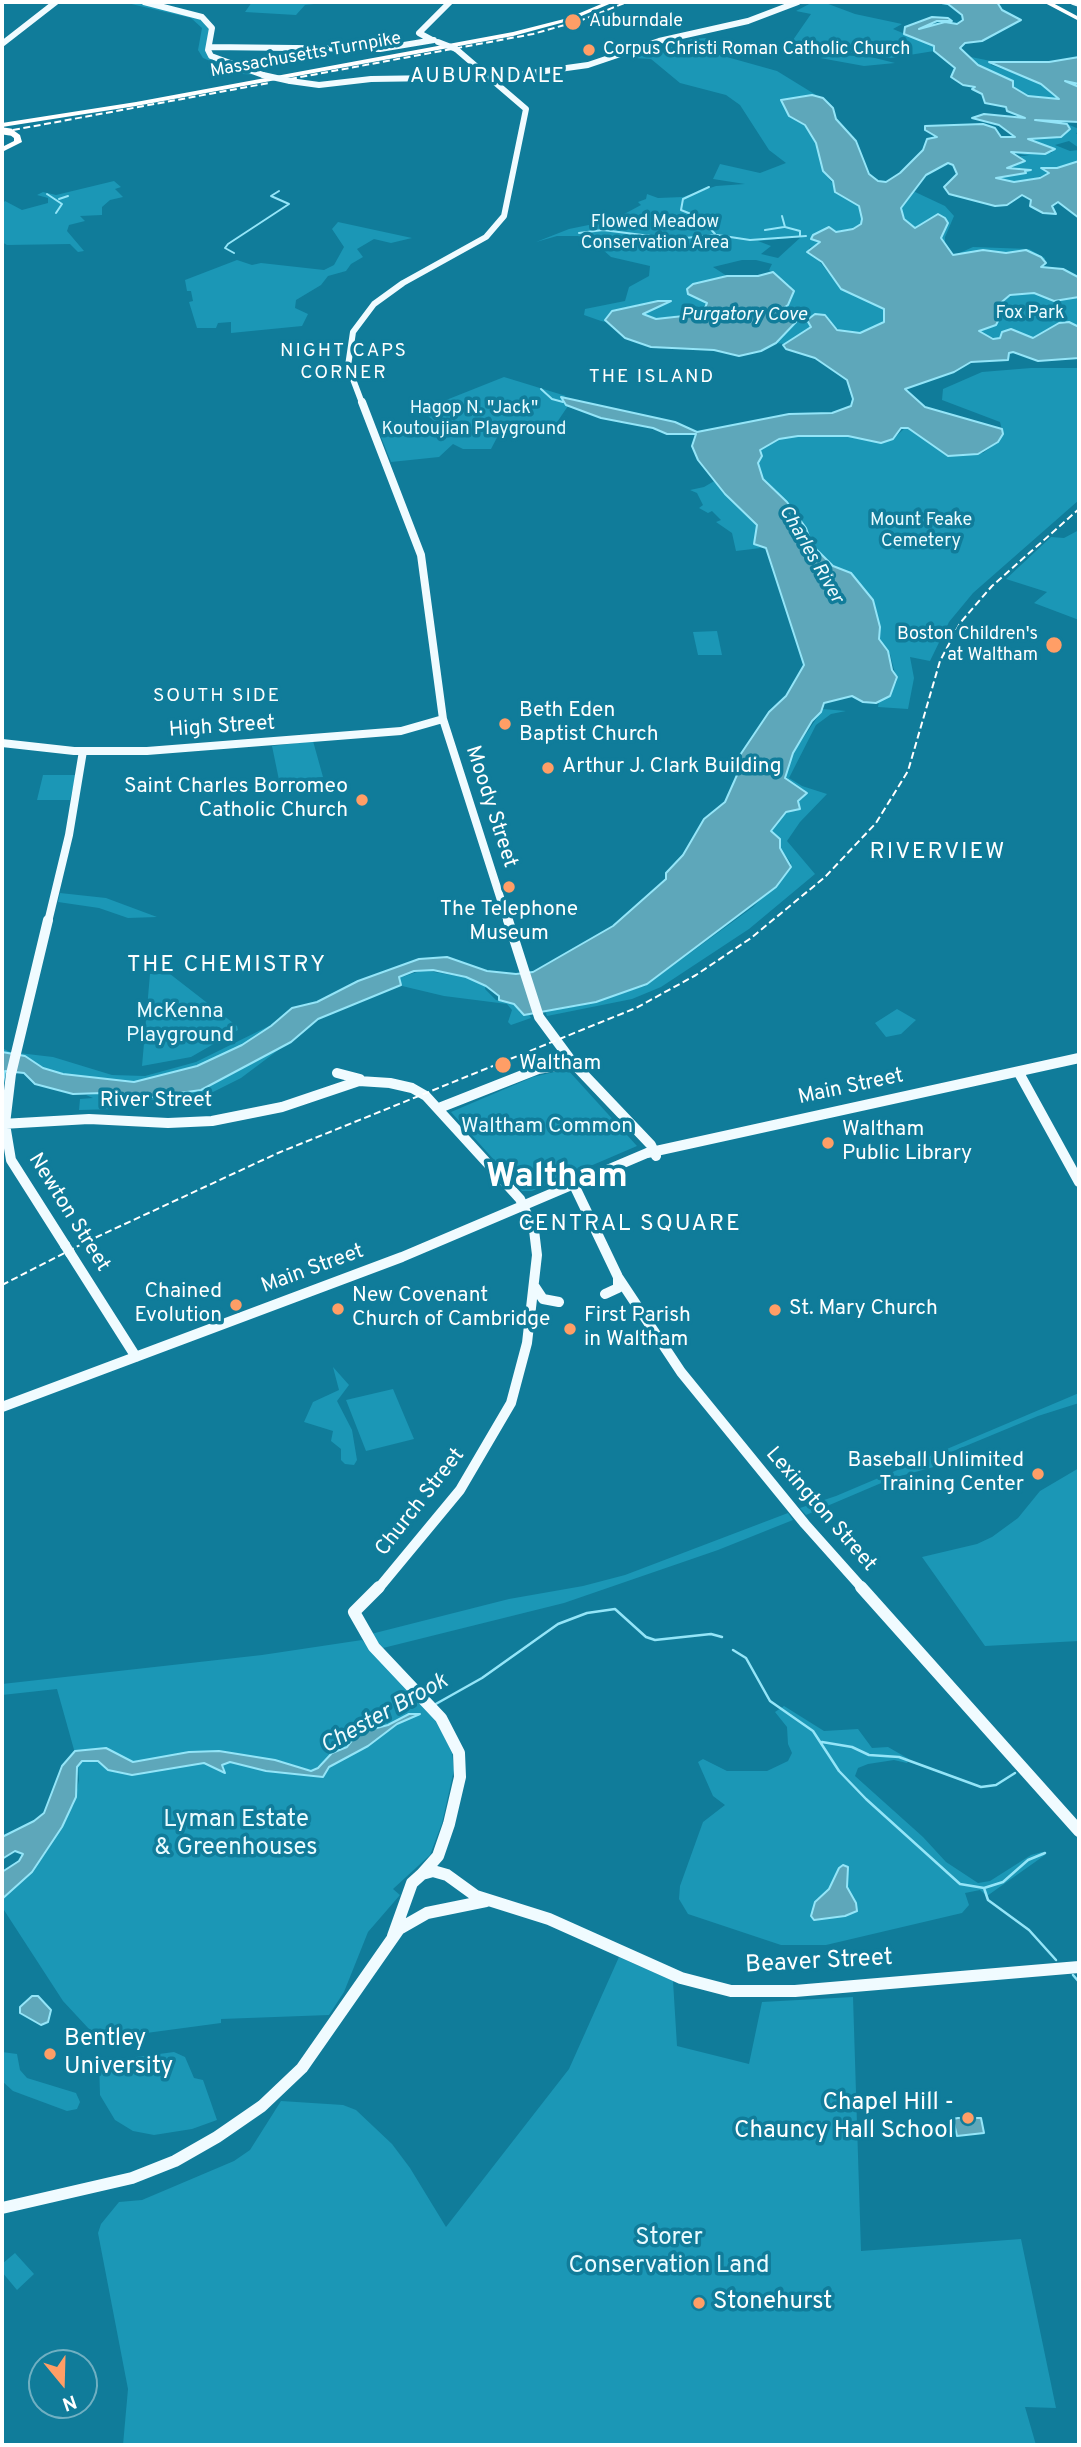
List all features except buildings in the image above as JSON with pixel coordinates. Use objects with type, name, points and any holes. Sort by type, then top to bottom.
[{"type":"highway","name":"Massachusetts Turnpike","points":[[4,128],[134,101],[505,33],[563,18],[603,2]]},
{"type":"highway","name":"Massachusetts Turnpike","points":[[4,128],[513,34],[561,22],[611,2]]},
{"type":"highway","points":[[1046,2],[1079,19]]},
{"type":"highway","points":[[1058,2],[1071,5],[1079,14]]},
{"type":"highway","points":[[2,150],[12,146],[18,138],[4,128]]},
{"type":"main road","points":[[2,44],[55,2]]},
{"type":"main road","points":[[144,2],[202,17],[212,28],[210,54],[217,59],[263,75],[322,85],[371,79],[509,77],[598,63],[659,41],[748,21],[798,2]]},
{"type":"main road","points":[[450,2],[419,33],[456,49],[499,85],[499,80],[509,77]]},
{"type":"main road","points":[[1071,5],[1079,4]]},
{"type":"main road","points":[[209,47],[378,49],[436,41]]},
{"type":"main road","name":"Moody Street","points":[[499,85],[526,110],[501,223],[481,240],[383,296],[362,316],[351,337],[348,366],[424,564],[443,719],[538,1014],[570,1059],[655,1153]]},
{"type":"main road","name":"High Street","points":[[2,743],[83,751],[147,751],[404,731],[443,719]]},
{"type":"main road","points":[[55,749],[75,757],[81,766]]},
{"type":"main road","name":"Newton Street","points":[[83,751],[69,835],[11,1074],[4,1124],[11,1160],[136,1357]]},
{"type":"main road","name":"Main Street","points":[[2,1407],[394,1260],[655,1153],[732,1133],[1011,1077],[1079,1058]]},
{"type":"main road","points":[[439,1108],[570,1059]]},
{"type":"main road","points":[[337,1073],[368,1081],[420,1087],[435,1100],[523,1206]]},
{"type":"main road","points":[[1019,1073],[1079,1182]]},
{"type":"main road","name":"River Street","points":[[4,1124],[37,1125],[89,1119],[168,1123],[212,1121],[276,1109],[368,1081]]},
{"type":"main road","points":[[634,1160],[643,1148],[640,1134]]},
{"type":"main road","name":"Lexington Street","points":[[574,1185],[618,1277],[670,1357],[766,1478],[1079,1831]]},
{"type":"main road","name":"Church Street","points":[[440,1851],[452,1815],[461,1767],[454,1740],[438,1714],[372,1644],[354,1612],[365,1604],[460,1490],[512,1403],[522,1369],[534,1286],[536,1242],[523,1206]]},
{"type":"main road","points":[[605,1294],[618,1288],[618,1277]]},
{"type":"main road","points":[[534,1286],[541,1298],[559,1302]]},
{"type":"main road","points":[[440,1851],[441,1864],[452,1880],[454,1899],[438,1910],[415,1906],[409,1889],[440,1851]]},
{"type":"main road","points":[[422,1874],[437,1871],[452,1880]]},
{"type":"main road","name":"Beaver Street","points":[[452,1880],[469,1893],[549,1919],[681,1978],[732,1990],[795,1991],[1079,1967]]},
{"type":"main road","name":"Beaver Street","points":[[393,1936],[409,1889]]},
{"type":"main road","name":"Beaver Street","points":[[2,2208],[143,2174],[196,2150],[268,2100],[307,2062],[393,1936],[413,1919],[470,1903],[494,1902]]},
{"type":"green space","points":[[123,2],[144,2],[182,9],[210,24],[209,53],[263,75],[242,74],[203,58],[198,50],[202,28],[191,18]]},
{"type":"green space","points":[[252,2],[314,4],[305,5],[296,15],[245,12]]},
{"type":"green space","points":[[813,2],[823,2],[855,14],[902,24],[893,29],[934,46],[934,51],[891,58],[852,53],[814,56],[784,53],[811,14],[796,11]]},
{"type":"green space","name":"Flowed Meadow Conservation Area","points":[[707,38],[713,41],[709,52],[777,71],[816,95],[781,100],[789,116],[805,125],[816,143],[823,171],[836,188],[852,196],[859,206],[863,227],[813,235],[811,239],[820,243],[809,248],[841,289],[883,307],[884,322],[879,326],[865,332],[844,332],[830,325],[825,315],[815,314],[811,316],[811,327],[785,344],[776,343],[795,324],[794,318],[781,308],[792,299],[790,286],[769,270],[772,264],[756,260],[742,260],[713,267],[727,276],[693,284],[696,298],[707,303],[698,312],[656,319],[643,314],[670,301],[657,301],[612,311],[606,322],[601,321],[584,315],[585,309],[625,301],[629,287],[649,276],[650,266],[611,257],[593,241],[578,236],[557,236],[536,242],[569,229],[613,220],[641,205],[638,202],[646,199],[647,194],[658,198],[683,197],[716,186],[745,184],[713,179],[720,164],[760,173],[786,163],[769,150],[740,105],[726,95],[680,83],[651,59],[634,58],[692,39]],"holes":[[[801,237],[778,258],[761,254],[771,246],[758,241]]]},
{"type":"green space","points":[[839,55],[871,57],[895,63],[864,66],[820,58]]},
{"type":"green space","points":[[971,57],[991,61],[991,65],[1030,78],[1054,92],[1059,99],[1028,96],[1013,87],[1013,82],[978,65]]},
{"type":"green space","points":[[1067,124],[1079,129],[1076,134],[1079,133],[1079,148],[1069,141],[1055,145],[1070,151],[1079,150],[1079,161],[1057,168],[1041,168],[1049,173],[1037,178],[1014,182],[995,178],[1026,173],[1025,171],[1030,169],[1007,167],[1025,162],[1020,156],[1029,156],[1011,152],[1052,153],[1049,149],[1054,148],[1027,139],[1057,137],[1070,129]]},
{"type":"green space","points":[[114,181],[121,187],[115,189],[123,197],[110,200],[102,207],[102,215],[80,216],[85,221],[69,225],[67,231],[84,251],[78,252],[70,244],[7,245],[2,242],[2,204],[5,201],[22,210],[48,203],[48,198],[37,195],[43,192],[56,195]]},
{"type":"green space","points":[[913,191],[945,206],[954,216],[945,237],[945,250],[903,223],[899,207]]},
{"type":"green space","points":[[338,222],[412,238],[391,243],[374,239],[357,249],[363,257],[351,264],[346,271],[328,276],[321,285],[296,300],[295,308],[308,314],[302,326],[231,333],[231,322],[218,323],[216,328],[197,328],[189,302],[193,301],[191,291],[187,291],[185,280],[237,260],[252,265],[261,263],[324,270],[334,265],[344,247],[332,229]]},
{"type":"green space","name":"Fox Park","points":[[973,247],[1029,249],[1045,258],[1043,266],[1062,269],[1079,280],[1079,327],[1069,322],[1060,323],[1033,338],[1025,337],[1016,331],[999,339],[983,335],[979,330],[994,326],[999,319],[996,309],[1002,299],[1024,292],[955,255]]},
{"type":"green space","name":"Mount Feake Cemetery","points":[[1079,368],[1079,500],[973,593],[949,622],[930,661],[910,657],[914,678],[908,709],[878,707],[879,701],[891,693],[897,681],[890,654],[879,639],[880,627],[873,600],[851,573],[833,566],[812,545],[806,528],[787,502],[763,479],[758,463],[762,456],[760,450],[779,439],[798,436],[848,436],[881,443],[893,439],[905,428],[913,430],[948,456],[983,453],[998,442],[1003,434],[1000,422],[942,400],[943,389],[982,372]]},
{"type":"green space","name":"Hagop N. \"Jack\" Koutoujian Playground","points":[[504,377],[566,396],[561,398],[568,406],[549,434],[502,428],[491,449],[463,449],[453,444],[439,457],[391,462],[381,437],[407,434],[434,421],[421,410]]},
{"type":"green space","points":[[716,480],[725,494],[757,525],[754,544],[761,548],[736,551],[732,533],[716,522],[721,520],[712,511],[708,513],[699,508],[703,505],[697,493],[690,490],[704,487]]},
{"type":"green space","points":[[1079,530],[1079,620],[1034,603],[1047,592],[1006,579],[1051,537],[1064,538]]},
{"type":"green space","points":[[717,631],[722,655],[698,655],[693,632]]},
{"type":"green space","points":[[823,709],[846,711],[831,714],[816,725],[789,778],[802,786],[827,794],[800,822],[787,841],[815,874],[749,929],[661,987],[632,999],[547,1016],[545,1011],[579,1006],[645,986],[753,907],[791,869],[791,863],[780,848],[780,839],[771,831],[786,812],[798,810],[798,801],[803,798],[804,790],[789,782],[785,774],[793,753]]},
{"type":"green space","points":[[313,741],[323,777],[279,780],[272,746]]},
{"type":"green space","points":[[43,775],[76,775],[70,800],[37,800]]},
{"type":"green space","points":[[60,893],[106,898],[157,917],[128,918],[99,908],[58,902]]},
{"type":"green space","points":[[423,970],[468,978],[486,986],[485,989],[496,1000],[512,1003],[521,1008],[519,1012],[529,1014],[531,1018],[511,1025],[508,1022],[512,1010],[507,1004],[444,996],[402,986],[399,978]]},
{"type":"green space","name":"McKenna Playground","points":[[150,974],[170,974],[237,1026],[238,1030],[191,1057],[142,1066]]},
{"type":"green space","points":[[897,1009],[916,1020],[901,1034],[886,1037],[875,1023]]},
{"type":"green space","points":[[273,1024],[242,1045],[197,1066],[130,1083],[63,1074],[43,1068],[25,1056],[2,1052],[2,1048],[10,1052],[53,1057],[112,1075],[145,1076],[196,1062]]},
{"type":"green space","points":[[285,1045],[241,1078],[203,1097],[135,1101],[119,1096],[117,1109],[79,1110],[80,1099],[93,1098],[86,1095],[103,1093],[145,1098],[201,1090]]},
{"type":"green space","name":"Waltham Common","points":[[567,1069],[637,1146],[532,1191],[522,1191],[451,1112],[533,1077]]},
{"type":"green space","points":[[333,1367],[349,1385],[337,1401],[352,1430],[357,1460],[354,1465],[345,1464],[341,1460],[341,1449],[331,1441],[333,1431],[304,1422],[313,1402],[339,1390]]},
{"type":"green space","points":[[393,1389],[414,1439],[366,1451],[346,1400]]},
{"type":"green space","points":[[1079,1393],[1079,1403],[1038,1416],[939,1457],[941,1465],[893,1478],[806,1515],[800,1508],[836,1496]]},
{"type":"green space","points":[[1079,1468],[1079,1641],[985,1646],[922,1557],[977,1544],[992,1537],[1018,1518],[1040,1491]]},
{"type":"green space","points":[[788,1513],[793,1520],[718,1550],[564,1603],[383,1648],[371,1634],[509,1599],[583,1586],[625,1575]]},
{"type":"green space","name":"Lyman Estate & Greenhouses","points":[[362,1640],[437,1721],[452,1753],[454,1770],[442,1823],[430,1855],[393,1889],[400,1895],[368,1932],[344,1992],[329,2015],[221,2019],[221,2023],[94,2040],[89,2029],[63,2001],[2,1907],[2,1899],[32,1872],[49,1848],[74,1804],[79,1780],[78,1764],[57,1689],[2,1695],[2,1684],[262,1655]]},
{"type":"green space","points":[[784,1706],[824,1731],[858,1729],[872,1748],[888,1747],[909,1759],[907,1763],[894,1760],[868,1764],[858,1768],[855,1776],[923,1837],[946,1862],[978,1883],[990,1881],[1031,1855],[1042,1852],[1045,1855],[987,1896],[980,1890],[965,1893],[969,1905],[962,1913],[826,1945],[781,1945],[688,1914],[679,1899],[680,1886],[703,1822],[725,1805],[713,1796],[698,1762],[703,1759],[727,1771],[767,1771],[788,1761],[792,1753],[788,1744],[787,1727],[775,1712]]},
{"type":"green space","name":"Storer Conservation Land","points":[[619,1957],[673,1981],[677,2046],[749,2064],[762,2002],[853,1997],[861,2251],[1021,2239],[1056,2408],[1025,2407],[1036,2445],[123,2445],[128,2389],[98,2233],[101,2224],[119,2202],[142,2200],[234,2161],[250,2150],[281,2101],[343,2105],[356,2110],[392,2144],[446,2227],[569,2069]]},
{"type":"green space","points":[[2,2052],[17,2054],[20,2070],[27,2078],[76,2093],[80,2102],[77,2109],[67,2111],[13,2091],[2,2081]]},
{"type":"green space","points":[[174,2052],[185,2057],[194,2078],[203,2080],[217,2120],[192,2129],[154,2135],[133,2131],[115,2120],[100,2095],[99,2062]]},
{"type":"green space","points":[[15,2253],[34,2274],[17,2290],[2,2272],[2,2264]]},
{"type":"water","name":"Charles River","points":[[935,2],[997,2],[1002,10],[1021,20],[982,41],[965,43],[960,48],[978,65],[1013,81],[1013,87],[1028,96],[1059,99],[1041,84],[989,62],[1049,62],[1079,57],[1079,84],[1065,81],[1079,87],[1079,122],[1035,120],[1067,124],[1070,129],[1061,137],[1028,139],[1055,149],[1045,154],[1011,152],[1025,161],[1007,168],[1031,170],[996,178],[1014,182],[1040,178],[1049,173],[1041,168],[1057,168],[1079,161],[1079,218],[1058,202],[1052,206],[1056,214],[1043,213],[1030,206],[1031,200],[1022,195],[1007,205],[995,206],[949,194],[944,187],[957,174],[953,165],[948,163],[926,175],[901,208],[904,219],[915,228],[938,214],[945,218],[948,223],[941,238],[953,255],[983,250],[1006,253],[1026,250],[1041,257],[1046,263],[1041,267],[1063,269],[1078,277],[1079,297],[1054,301],[1034,293],[1010,295],[997,306],[999,319],[996,325],[979,331],[993,339],[1000,338],[1002,332],[1011,329],[1033,338],[1059,323],[1069,322],[1079,327],[1079,358],[1038,361],[1013,352],[1009,353],[1008,360],[971,362],[954,372],[905,389],[925,407],[1002,429],[1003,434],[998,442],[978,454],[948,456],[908,428],[901,428],[893,439],[881,443],[848,436],[798,436],[779,439],[760,450],[762,456],[758,463],[763,479],[787,502],[806,528],[812,545],[833,566],[851,573],[873,600],[880,627],[879,639],[888,651],[892,670],[897,677],[890,696],[876,703],[863,702],[852,696],[824,703],[821,712],[812,721],[793,753],[785,778],[807,793],[798,801],[800,809],[786,812],[771,831],[780,839],[780,848],[791,867],[776,887],[647,984],[596,1002],[524,1015],[514,1004],[499,1000],[499,996],[486,986],[466,977],[433,970],[414,971],[399,977],[401,985],[318,1019],[291,1042],[201,1090],[145,1098],[103,1093],[73,1094],[35,1084],[24,1073],[5,1071],[2,1090],[2,1052],[25,1056],[43,1068],[63,1074],[134,1082],[197,1066],[242,1045],[292,1008],[317,1002],[358,981],[419,959],[447,957],[487,971],[516,974],[533,972],[613,926],[666,879],[666,873],[683,855],[704,819],[725,802],[737,775],[734,764],[769,712],[786,696],[804,665],[766,548],[754,544],[757,525],[725,494],[698,460],[692,446],[696,434],[667,434],[653,428],[601,418],[566,405],[561,397],[675,422],[697,432],[789,414],[832,413],[851,406],[853,399],[847,380],[815,358],[786,349],[783,345],[811,327],[807,320],[815,314],[825,315],[837,330],[860,333],[884,322],[884,309],[841,289],[822,262],[807,252],[820,242],[811,239],[813,235],[829,227],[836,232],[853,229],[861,224],[862,219],[859,206],[835,192],[833,181],[823,171],[816,143],[805,125],[789,116],[781,100],[812,95],[823,98],[833,108],[836,119],[856,141],[869,174],[878,181],[886,182],[900,173],[923,150],[927,139],[937,137],[925,130],[925,126],[983,124],[995,128],[1001,137],[1015,137],[999,125],[972,118],[984,114],[1025,118],[1007,111],[1006,107],[985,103],[982,94],[972,89],[975,87],[963,85],[951,77],[955,68],[934,51],[934,46],[904,34],[905,27],[932,17],[948,18],[952,21],[937,21],[919,29],[945,22],[957,24],[963,20],[962,15],[948,4]]},
{"type":"water","name":"Purgatory Cove","points":[[773,272],[794,291],[788,305],[782,309],[796,322],[776,343],[761,351],[739,356],[714,350],[651,347],[625,338],[605,320],[612,311],[658,301],[671,301],[643,314],[656,319],[692,315],[704,310],[707,303],[688,294],[687,289],[693,284],[727,276],[758,276]]},
{"type":"water","points":[[409,1714],[420,1714],[397,1724],[368,1746],[329,1767],[323,1777],[266,1771],[230,1762],[222,1765],[225,1773],[204,1763],[132,1775],[108,1770],[98,1761],[82,1761],[77,1767],[76,1797],[62,1827],[32,1872],[2,1899],[2,1872],[19,1861],[23,1854],[15,1851],[2,1859],[2,1837],[44,1813],[62,1766],[75,1751],[106,1748],[133,1762],[189,1752],[219,1751],[275,1760],[311,1771],[318,1768],[332,1753],[347,1747],[358,1733],[388,1725]]},
{"type":"water","points":[[843,1865],[848,1867],[847,1887],[856,1903],[857,1911],[845,1916],[814,1920],[811,1916],[815,1902],[829,1889]]},
{"type":"water","points":[[32,1996],[38,1996],[51,2010],[48,2022],[41,2025],[20,2013],[20,2007]]},
{"type":"water","points":[[981,2118],[984,2133],[957,2136],[953,2119]]},
{"type":"waterway","points":[[709,187],[683,199],[681,210],[701,218],[715,234]]},
{"type":"waterway","points":[[234,253],[225,248],[228,244],[289,204],[271,196],[279,191]]},
{"type":"waterway","points":[[47,194],[62,204],[56,213]]},
{"type":"waterway","points":[[59,199],[68,196]]},
{"type":"waterway","points":[[782,216],[785,227],[800,231],[800,235]]},
{"type":"waterway","points":[[765,230],[784,227]]},
{"type":"waterway","points":[[579,233],[603,230],[674,239],[717,235],[750,240],[806,236]]},
{"type":"waterway","points":[[541,389],[552,399],[563,402]]},
{"type":"waterway","name":"Chester Brook","points":[[434,1705],[482,1678],[558,1624],[587,1613],[615,1609],[646,1637],[655,1640],[711,1634],[722,1637]]},
{"type":"waterway","name":"Chester Brook","points":[[733,1650],[746,1658],[770,1701],[813,1731],[839,1771],[866,1799],[960,1884],[984,1888]]},
{"type":"waterway","points":[[822,1742],[852,1747],[869,1755],[899,1757],[981,1787],[996,1785],[1015,1773]]},
{"type":"waterway","points":[[984,1888],[1003,1882],[1028,1860],[1045,1853]]},
{"type":"waterway","name":"Chester Brook","points":[[984,1888],[988,1900],[1029,1930],[1056,1960]]},
{"type":"waterway","name":"Chester Brook","points":[[1073,1975],[1079,1982]]},
{"type":"railway","points":[[290,79],[533,34],[582,20],[627,2]]},
{"type":"railway","points":[[13,130],[269,83]]},
{"type":"railway","points":[[2,1285],[86,1242],[278,1153],[636,1008],[696,975],[751,938],[825,877],[876,823],[908,771],[940,661],[960,623],[992,586],[1079,509]]},
{"type":"place","name":"Auburndale","points":[[573,22]]},
{"type":"place","name":"Corpus Christi Roman Catholic Church","points":[[589,50]]},
{"type":"place","name":"Boston Children's at Waltham","points":[[1054,645]]},
{"type":"place","name":"Beth Eden Baptist Church","points":[[505,724]]},
{"type":"place","name":"Arthur J. Clark Building","points":[[548,768]]},
{"type":"place","name":"Saint Charles Borromeo Catholic Church","points":[[362,800]]},
{"type":"place","name":"The Telephone Museum","points":[[509,887]]},
{"type":"place","name":"Waltham","points":[[503,1065]]},
{"type":"place","name":"Waltham Public Library","points":[[828,1143]]},
{"type":"place","name":"Chained Evolution","points":[[236,1305]]},
{"type":"place","name":"New Covenant Church of Cambridge","points":[[338,1309]]},
{"type":"place","name":"St. Mary Church","points":[[775,1310]]},
{"type":"place","name":"First Parish in Waltham","points":[[570,1329]]},
{"type":"place","name":"Baseball Unlimited Training Center","points":[[1038,1474]]},
{"type":"place","name":"Bentley University","points":[[50,2054]]},
{"type":"place","name":"Chapel Hill - Chauncy Hall School","points":[[968,2118]]},
{"type":"place","name":"Stonehurst","points":[[699,2303]]},
{"type":"district","name":"AUBURNDALE","points":[[488,78]]},
{"type":"district","name":"NIGHT CAPS CORNER","points":[[344,363]]},
{"type":"district","name":"THE ISLAND","points":[[652,378]]},
{"type":"district","name":"SOUTH SIDE","points":[[217,697]]},
{"type":"district","name":"RIVERVIEW","points":[[938,853]]},
{"type":"district","name":"THE CHEMISTRY","points":[[227,966]]},
{"type":"district","name":"Waltham","points":[[557,1179]]},
{"type":"district","name":"CENTRAL SQUARE","points":[[630,1225]]}]
